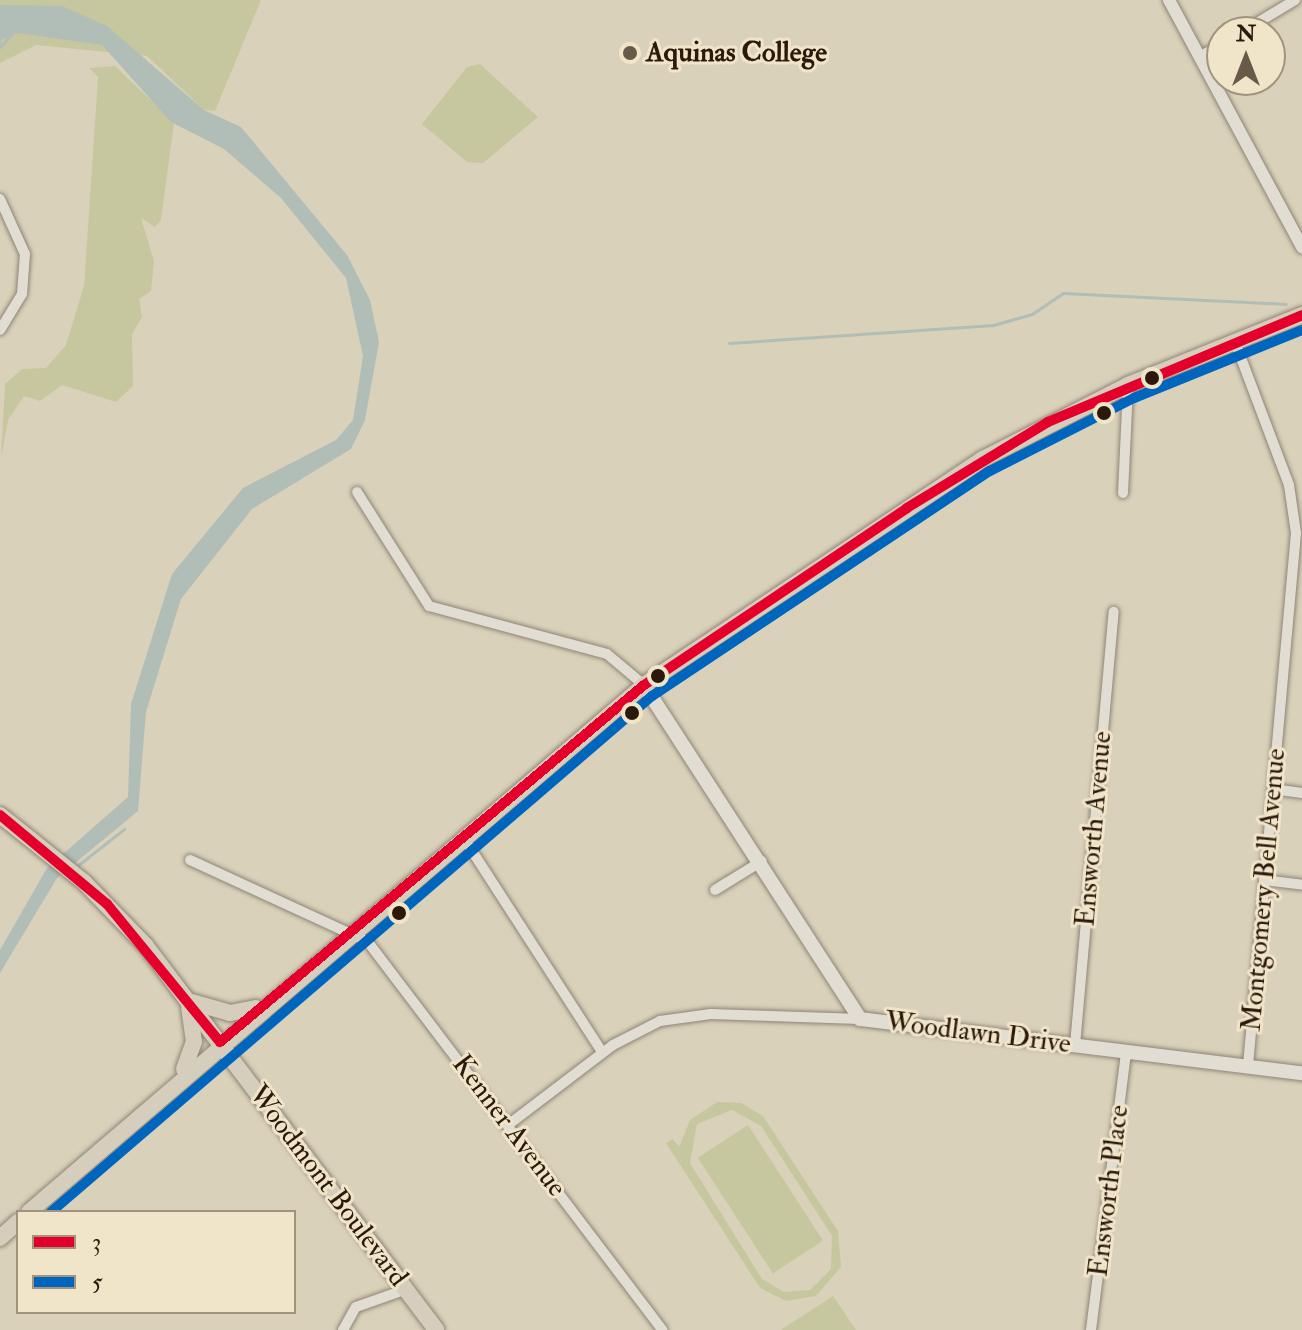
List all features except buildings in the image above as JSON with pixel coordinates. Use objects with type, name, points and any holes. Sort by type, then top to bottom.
[{"type":"main road","points":[[31,1210],[346,934],[644,685],[983,459],[1128,385],[1302,315]]},
{"type":"main road","name":"Woodlawn Drive","points":[[644,685],[762,861],[860,1019],[1302,1073]]},
{"type":"main road","name":"Woodmont Boulevard","points":[[6,819],[107,904],[220,1042],[436,1330]]},
{"type":"main road","points":[[179,1078],[194,1042],[188,1001],[230,1013],[268,1001]]},
{"type":"main road","points":[[0,1238],[16,1224]]},
{"type":"street","points":[[1169,0],[1302,247]]},
{"type":"street","points":[[1268,16],[1295,0]]},
{"type":"street","points":[[1199,57],[1206,53]]},
{"type":"street","points":[[0,199],[25,254],[22,294],[0,330]]},
{"type":"street","name":"Montgomery Bell Avenue","points":[[1235,342],[1294,505],[1248,1066]]},
{"type":"street","points":[[1123,493],[1128,385]]},
{"type":"street","points":[[357,492],[429,606],[607,654],[644,685]]},
{"type":"street","name":"Ensworth Avenue","points":[[1075,1045],[1114,612]]},
{"type":"street","points":[[1273,789],[1302,793]]},
{"type":"street","points":[[462,835],[602,1052]]},
{"type":"street","name":"Kenner Avenue","points":[[190,860],[368,942],[662,1330]]},
{"type":"street","points":[[715,890],[762,861]]},
{"type":"street","points":[[1264,880],[1302,885]]},
{"type":"street","points":[[508,1125],[602,1052],[646,1026],[683,1016],[860,1019]]},
{"type":"street","name":"Ensworth Place","points":[[1091,1330],[1126,1052]]},
{"type":"street","points":[[343,1330],[356,1307],[407,1289]]},
{"type":"green space","points":[[0,0],[261,0],[215,111],[204,110],[147,56],[36,45],[0,63]]},
{"type":"green space","points":[[480,64],[538,117],[483,163],[467,162],[422,124],[467,67]]},
{"type":"green space","points":[[115,66],[174,122],[161,220],[155,227],[141,218],[154,261],[151,291],[139,299],[142,317],[132,334],[133,386],[116,402],[62,385],[40,401],[24,396],[8,420],[1,459],[5,384],[22,369],[46,368],[66,345],[84,286],[98,77],[89,68]]},
{"type":"green space","points":[[717,1102],[741,1103],[763,1116],[838,1231],[841,1267],[816,1296],[786,1301],[760,1288],[666,1143],[673,1139],[679,1147],[690,1120]],"holes":[[[732,1110],[761,1126],[832,1236],[831,1269],[810,1290],[784,1292],[762,1279],[690,1163],[697,1124]]]},
{"type":"green space","points":[[748,1125],[823,1241],[773,1273],[698,1158]]},
{"type":"green space","points":[[833,1296],[856,1330],[782,1330],[782,1329]]},
{"type":"shaded area","points":[[0,5],[62,6],[107,26],[204,110],[241,127],[347,255],[370,300],[379,342],[365,420],[351,449],[252,509],[181,599],[146,712],[138,811],[57,878],[0,973],[0,950],[47,868],[128,797],[131,704],[172,574],[243,488],[336,440],[353,420],[363,356],[346,278],[281,198],[224,149],[171,122],[102,45],[18,33],[2,39],[0,48]]},
{"type":"waterway","points":[[0,47],[13,32]]},
{"type":"waterway","points":[[729,343],[993,325],[1032,314],[1063,293],[1286,304]]},
{"type":"waterway","points":[[77,866],[124,829]]},
{"type":"transit line","name":"3","points":[[0,815],[107,904],[220,1042],[644,685],[907,508],[1048,422],[1302,315]]},
{"type":"transit line","name":"5","points":[[53,1210],[652,696],[990,471],[1134,398],[1302,330]]},
{"type":"place","name":"Aquinas College","points":[[630,53]]}]
